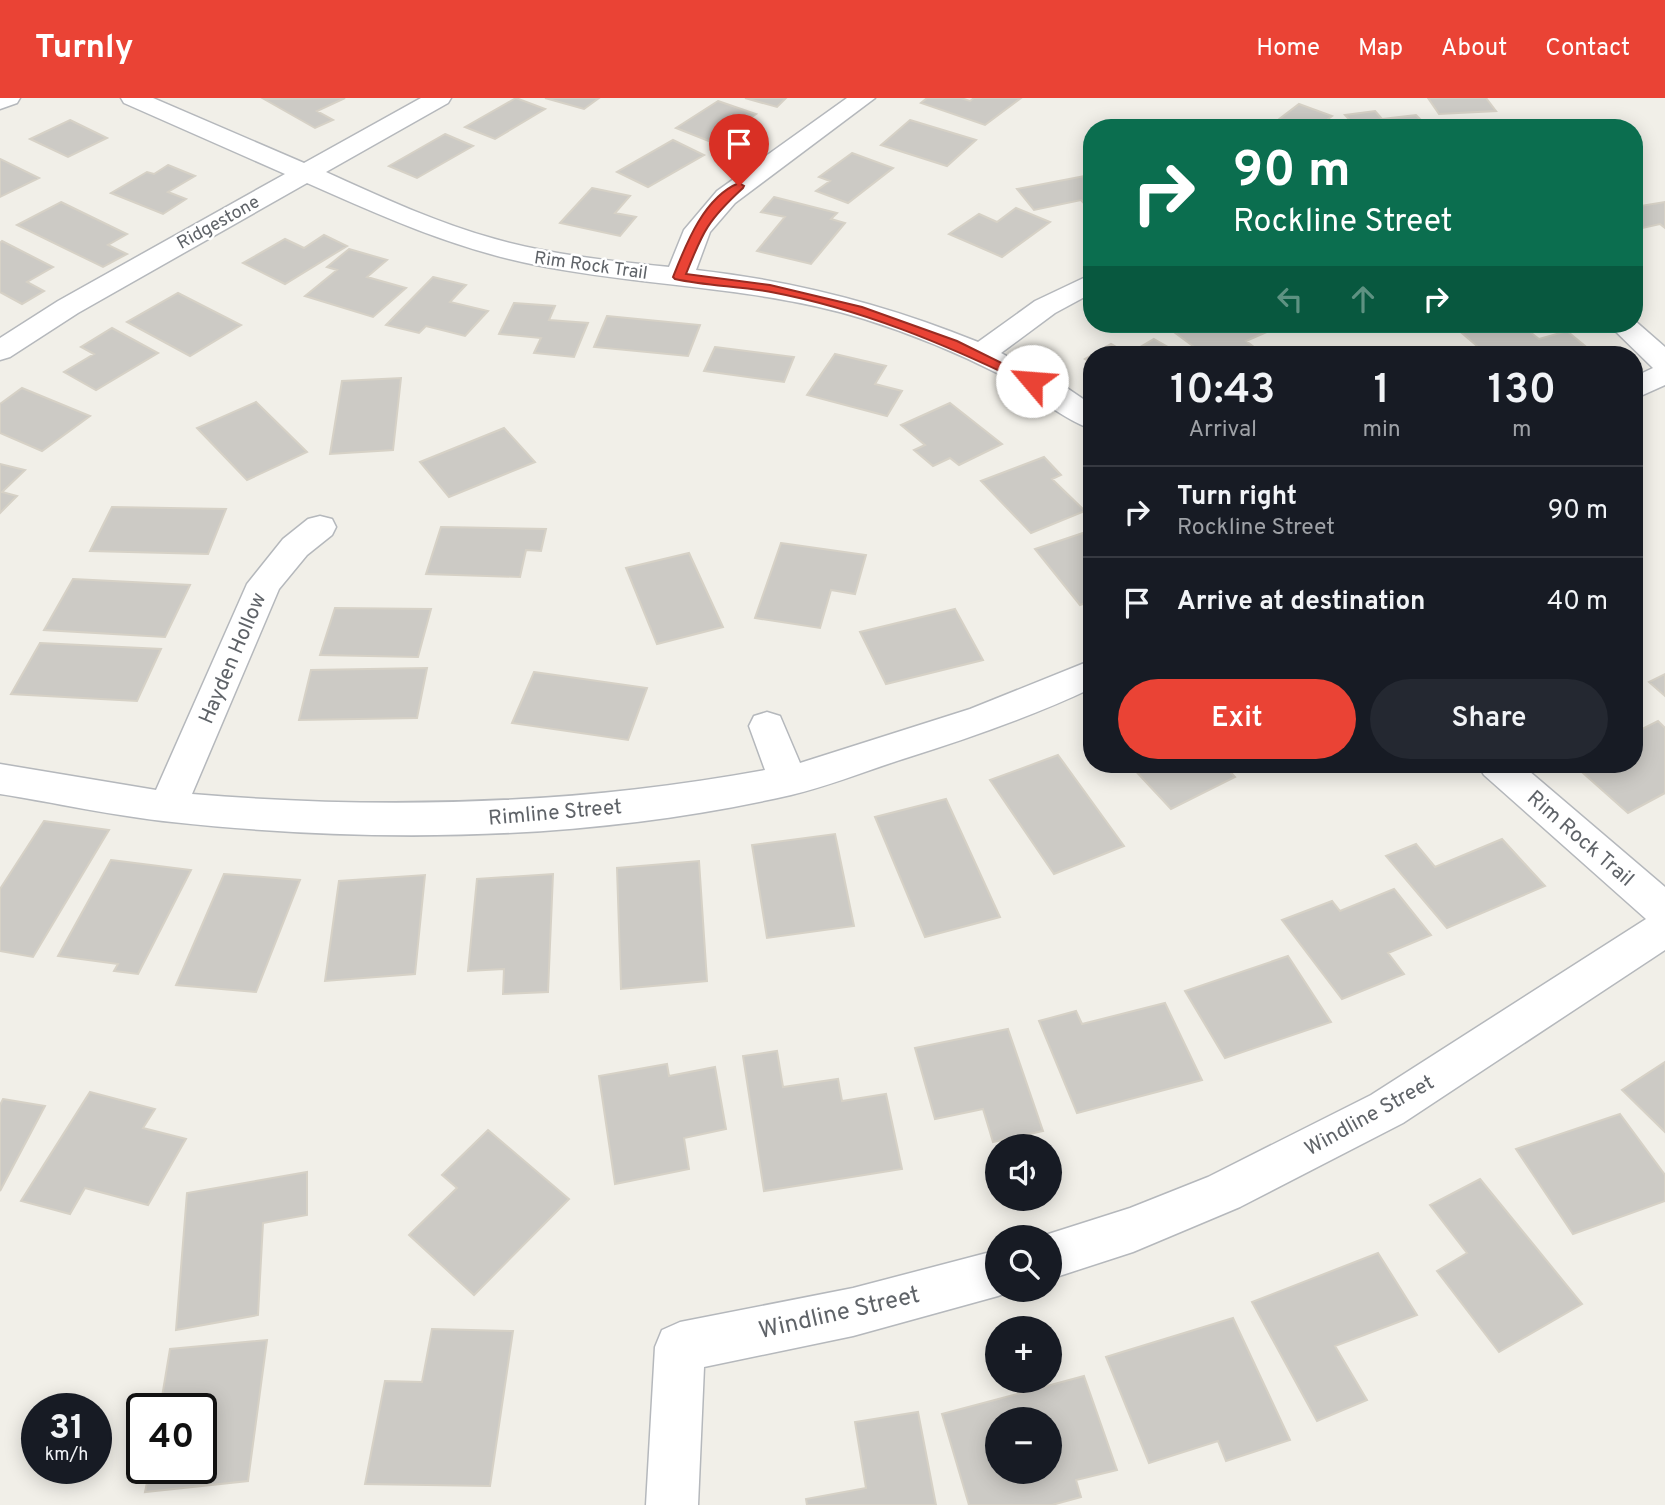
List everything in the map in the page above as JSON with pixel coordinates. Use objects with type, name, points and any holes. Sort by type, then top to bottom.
[{"type":"street","points":[[0,102],[8,98]]},
{"type":"street","name":"Rim Rock Trail","points":[[133,98],[418,221],[501,250],[590,267],[762,287],[833,303],[914,328],[979,355],[1051,392],[1083,413]]},
{"type":"street","name":"Ridgestone","points":[[0,351],[68,307],[439,98]]},
{"type":"street","points":[[679,277],[698,230],[726,197],[863,98]]},
{"type":"street","points":[[979,355],[1045,307],[1083,287]]},
{"type":"street","points":[[1632,333],[1665,363]]},
{"type":"street","points":[[1643,385],[1665,373]]},
{"type":"street","name":"Hayden Hollow","points":[[168,806],[264,584],[295,547],[320,527]]},
{"type":"street","name":"Rimline Street","points":[[0,779],[168,806],[250,814],[426,821],[561,814],[694,797],[788,781],[976,724],[1083,677]]},
{"type":"street","points":[[767,726],[788,781]]},
{"type":"street","name":"Rim Rock Trail","points":[[1506,773],[1665,911]]},
{"type":"street","name":"Windline Street","points":[[1062,1252],[1133,1230],[1224,1192],[1387,1110],[1665,928]]},
{"type":"street","name":"Windline Street","points":[[672,1505],[680,1347],[853,1312],[985,1276]]},
{"type":"building","points":[[345,98],[317,111],[333,120],[315,128],[264,99]]},
{"type":"building","points":[[516,98],[545,109],[495,139],[465,127]]},
{"type":"building","points":[[545,98],[599,98],[584,109]]},
{"type":"building","points":[[745,98],[786,98],[777,107]]},
{"type":"building","points":[[927,98],[961,98],[970,101],[974,98],[1021,98],[985,125],[921,103]]},
{"type":"building","points":[[1428,98],[1486,98],[1496,111],[1439,114]]},
{"type":"building","points":[[718,101],[756,114],[714,143],[676,128]]},
{"type":"building","points":[[1299,104],[1332,116],[1328,119],[1279,119]]},
{"type":"building","points":[[1375,111],[1382,119],[1349,119],[1345,115]]},
{"type":"building","points":[[1416,115],[1420,119],[1382,119]]},
{"type":"building","points":[[70,120],[107,138],[68,157],[30,139]]},
{"type":"building","points":[[910,120],[976,140],[947,166],[881,145]]},
{"type":"building","points":[[445,134],[473,146],[417,178],[389,166]]},
{"type":"building","points":[[673,140],[704,155],[648,187],[617,172]]},
{"type":"building","points":[[852,153],[893,168],[848,203],[816,191],[830,181],[819,177]]},
{"type":"building","points":[[0,159],[39,178],[0,197]]},
{"type":"building","points":[[168,165],[195,176],[168,192],[186,199],[163,214],[111,193],[147,172],[154,174]]},
{"type":"building","points":[[1083,176],[1083,202],[1081,200],[1034,210],[1017,189]]},
{"type":"building","points":[[592,188],[630,196],[615,213],[636,217],[620,236],[560,223]]},
{"type":"building","points":[[774,197],[837,213],[831,219],[845,223],[811,264],[757,251],[785,217],[761,212]]},
{"type":"building","points":[[61,202],[127,234],[108,245],[127,254],[103,267],[17,225]]},
{"type":"building","points":[[1665,202],[1665,228],[1660,224],[1643,228],[1643,206]]},
{"type":"building","points":[[1016,208],[1050,222],[1002,257],[949,234],[979,214],[997,222]]},
{"type":"building","points":[[324,235],[347,246],[285,284],[243,263],[285,239],[304,248]]},
{"type":"building","points":[[2,241],[53,267],[27,282],[44,291],[22,304],[0,292]]},
{"type":"building","points":[[349,249],[387,260],[367,277],[406,288],[373,317],[305,296],[337,270],[327,267]]},
{"type":"building","points":[[433,277],[466,285],[450,302],[488,311],[465,336],[426,326],[419,333],[386,325]]},
{"type":"building","points":[[178,293],[241,325],[190,356],[127,322]]},
{"type":"building","points":[[514,303],[555,306],[549,320],[588,323],[574,357],[534,353],[541,338],[499,334]]},
{"type":"building","points":[[607,316],[700,325],[688,356],[594,347]]},
{"type":"building","points":[[112,328],[158,353],[96,390],[64,372],[94,354],[81,347]]},
{"type":"building","points":[[1175,333],[1264,333],[1246,341],[1252,346],[1193,346]]},
{"type":"building","points":[[1462,333],[1531,333],[1539,339],[1569,333],[1585,346],[1477,346]]},
{"type":"building","points":[[1154,339],[1166,346],[1142,346]]},
{"type":"building","points":[[715,347],[794,357],[784,382],[704,371]]},
{"type":"building","points":[[835,354],[886,366],[875,384],[902,391],[887,416],[807,395]]},
{"type":"building","points":[[401,378],[393,450],[330,454],[342,381]]},
{"type":"building","points":[[22,388],[90,416],[42,451],[0,433],[0,404]]},
{"type":"building","points":[[256,402],[307,452],[247,480],[197,428]]},
{"type":"building","points":[[950,403],[1002,444],[959,465],[950,458],[933,466],[914,450],[925,445],[901,425]]},
{"type":"building","points":[[504,428],[535,462],[449,497],[420,462]]},
{"type":"building","points":[[1044,457],[1061,475],[1052,479],[1083,512],[1031,533],[981,481]]},
{"type":"building","points":[[0,464],[25,470],[2,492],[17,496],[0,513]]},
{"type":"building","points":[[112,507],[226,509],[208,554],[90,551]]},
{"type":"building","points":[[441,527],[546,529],[541,551],[526,550],[520,577],[426,574]]},
{"type":"building","points":[[1083,533],[1083,604],[1080,605],[1035,549]]},
{"type":"building","points":[[781,543],[866,555],[855,594],[831,590],[820,628],[755,618]]},
{"type":"building","points":[[689,553],[723,627],[657,644],[626,568]]},
{"type":"building","points":[[73,579],[190,585],[165,637],[44,630]]},
{"type":"building","points":[[335,608],[431,609],[418,657],[320,655]]},
{"type":"building","points":[[955,609],[983,660],[886,684],[860,632]]},
{"type":"building","points":[[40,643],[161,649],[137,701],[11,694]]},
{"type":"building","points":[[427,668],[417,718],[299,720],[311,670]]},
{"type":"building","points":[[534,672],[647,688],[628,740],[512,723]]},
{"type":"building","points":[[1665,674],[1665,696],[1649,682]]},
{"type":"building","points":[[1658,721],[1665,728],[1665,793],[1628,813],[1583,773],[1643,773],[1643,728]]},
{"type":"building","points":[[1058,755],[1124,846],[1054,874],[990,780]]},
{"type":"building","points":[[1137,773],[1231,773],[1235,777],[1171,809]]},
{"type":"building","points":[[946,799],[1000,917],[925,937],[875,817]]},
{"type":"building","points":[[44,821],[109,830],[33,957],[0,951],[0,889]]},
{"type":"building","points":[[835,834],[854,926],[767,938],[752,845]]},
{"type":"building","points":[[1502,839],[1545,886],[1447,928],[1386,856],[1416,844],[1435,867]]},
{"type":"building","points":[[111,860],[191,870],[138,974],[114,971],[118,964],[58,956]]},
{"type":"building","points":[[699,861],[707,981],[621,989],[617,868]]},
{"type":"building","points":[[224,874],[300,880],[256,992],[176,985]]},
{"type":"building","points":[[553,874],[548,992],[503,994],[504,969],[468,971],[477,879]]},
{"type":"building","points":[[425,875],[415,974],[325,981],[339,881]]},
{"type":"building","points":[[1394,889],[1431,935],[1388,953],[1404,974],[1342,999],[1282,920],[1332,901],[1340,911]]},
{"type":"building","points":[[1288,956],[1331,1022],[1225,1058],[1185,991]]},
{"type":"building","points":[[1165,1003],[1202,1080],[1077,1113],[1039,1021],[1076,1011],[1082,1024]]},
{"type":"building","points":[[1008,1029],[1043,1131],[1029,1134],[991,1134],[983,1109],[935,1119],[915,1048]]},
{"type":"building","points":[[777,1051],[783,1087],[838,1079],[842,1101],[886,1094],[902,1169],[764,1191],[743,1056]]},
{"type":"building","points":[[1665,1062],[1665,1132],[1622,1090]]},
{"type":"building","points":[[667,1064],[669,1076],[715,1067],[726,1129],[684,1138],[689,1169],[615,1184],[599,1076]]},
{"type":"building","points":[[90,1092],[155,1109],[143,1128],[186,1139],[148,1205],[85,1188],[70,1214],[21,1201]]},
{"type":"building","points":[[3,1099],[45,1106],[0,1191],[0,1105]]},
{"type":"building","points":[[1620,1114],[1665,1175],[1665,1201],[1573,1234],[1516,1149]]},
{"type":"building","points":[[488,1130],[569,1199],[474,1295],[409,1235],[457,1188],[442,1175]]},
{"type":"building","points":[[307,1172],[307,1215],[263,1223],[258,1315],[176,1330],[187,1193]]},
{"type":"building","points":[[1480,1179],[1582,1304],[1499,1352],[1437,1271],[1467,1253],[1430,1205]]},
{"type":"building","points":[[1378,1253],[1417,1315],[1335,1346],[1367,1400],[1317,1421],[1252,1302]]},
{"type":"building","points":[[1233,1318],[1290,1440],[1226,1461],[1218,1441],[1149,1463],[1106,1357]]},
{"type":"building","points":[[432,1329],[513,1331],[490,1486],[365,1484],[385,1381],[422,1382]]},
{"type":"building","points":[[267,1340],[248,1481],[145,1492],[147,1484],[217,1484],[217,1393],[163,1393],[170,1349]]},
{"type":"building","points":[[1084,1376],[1117,1470],[1076,1480],[1081,1497],[1052,1505],[969,1505],[942,1414],[1020,1393],[1062,1393],[1062,1382]]},
{"type":"building","points":[[918,1412],[936,1505],[807,1505],[806,1499],[866,1488],[855,1422]]},
{"type":"route","points":[[739,186],[698,230],[690,244],[679,277],[770,288],[858,310],[953,343],[1032,381]]}]
